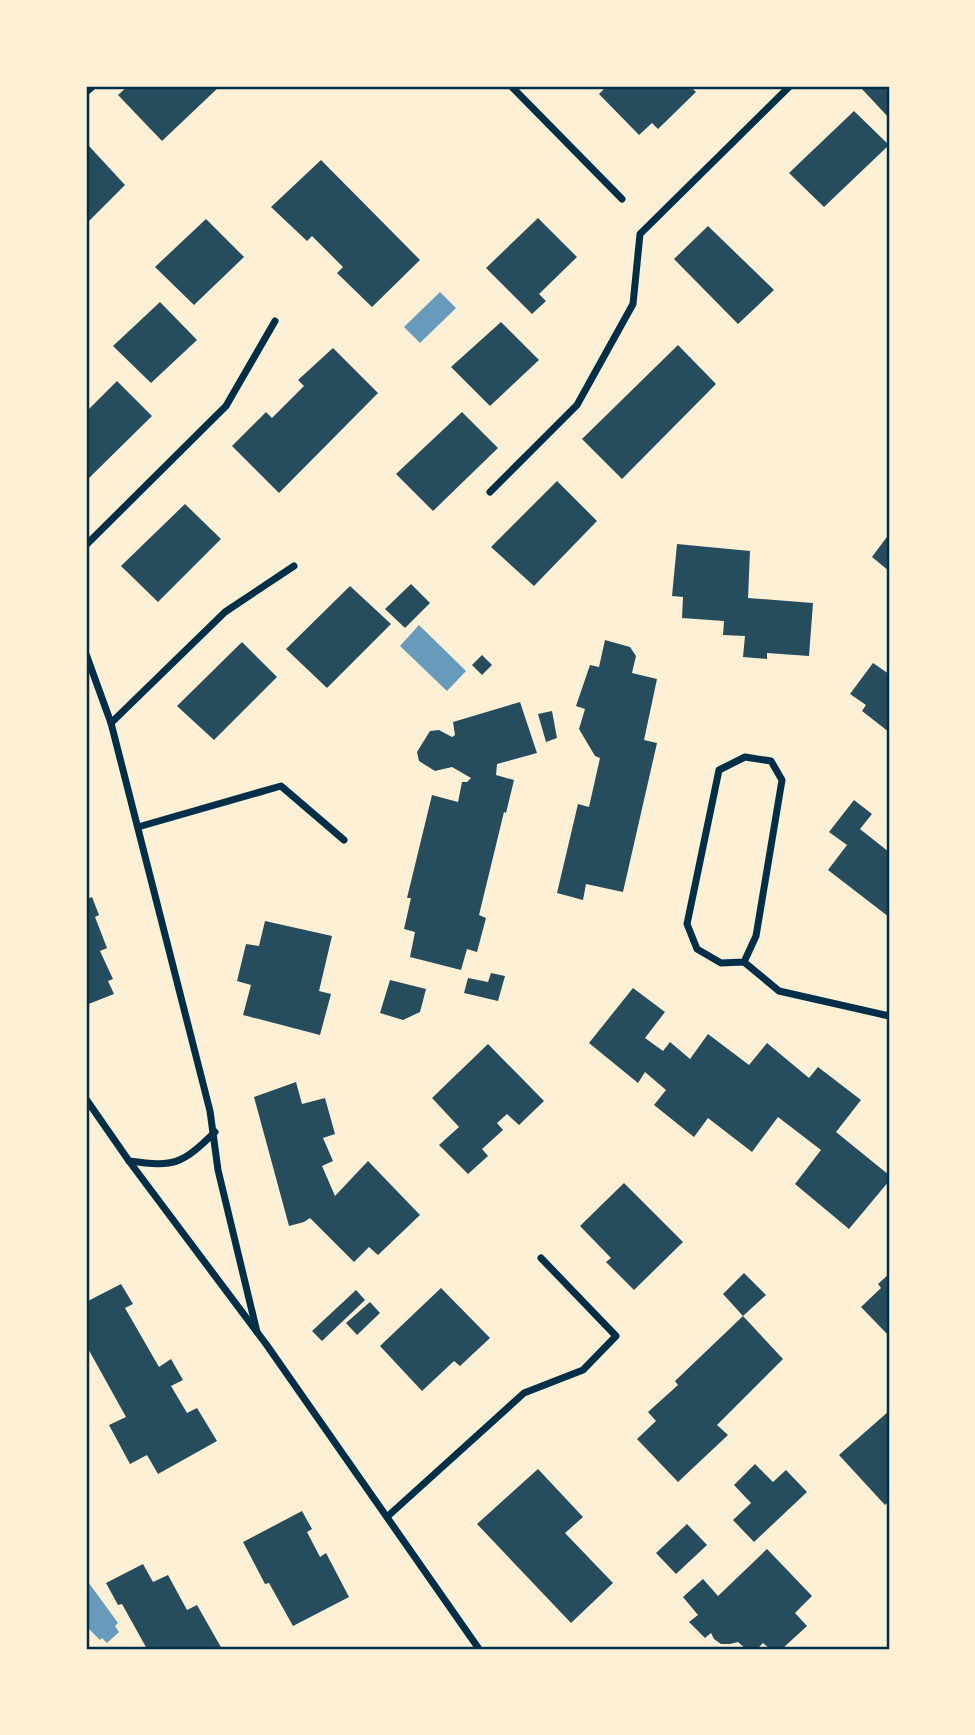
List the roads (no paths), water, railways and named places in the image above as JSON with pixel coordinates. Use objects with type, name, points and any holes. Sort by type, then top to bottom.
[{"type":"street","points":[[86,92],[93,86]]},
{"type":"street","points":[[511,86],[622,199]]},
{"type":"street","points":[[490,492],[578,405],[633,304],[640,234],[790,86]]},
{"type":"street","points":[[86,545],[226,406],[275,321]]},
{"type":"street","points":[[111,723],[225,612],[294,566]]},
{"type":"street","points":[[86,654],[111,723],[215,1132],[218,1170],[257,1332]]},
{"type":"street","points":[[744,962],[756,936],[782,780],[771,761],[746,757],[719,770],[687,924],[697,949],[721,963],[744,962],[779,991],[889,1016]]},
{"type":"street","points":[[138,827],[281,786],[344,840]]},
{"type":"street","points":[[86,1099],[257,1332],[480,1649]]},
{"type":"street","points":[[129,1161],[161,1165],[189,1157],[215,1132]]},
{"type":"street","points":[[388,1516],[524,1393],[583,1370],[615,1336],[541,1258]]},
{"type":"water","points":[[440,292],[456,308],[420,343],[404,327]]},
{"type":"water","points":[[419,625],[466,671],[447,691],[400,646]]},
{"type":"water","points":[[86,1579],[118,1623],[115,1626],[119,1632],[107,1643],[86,1626]]}]
